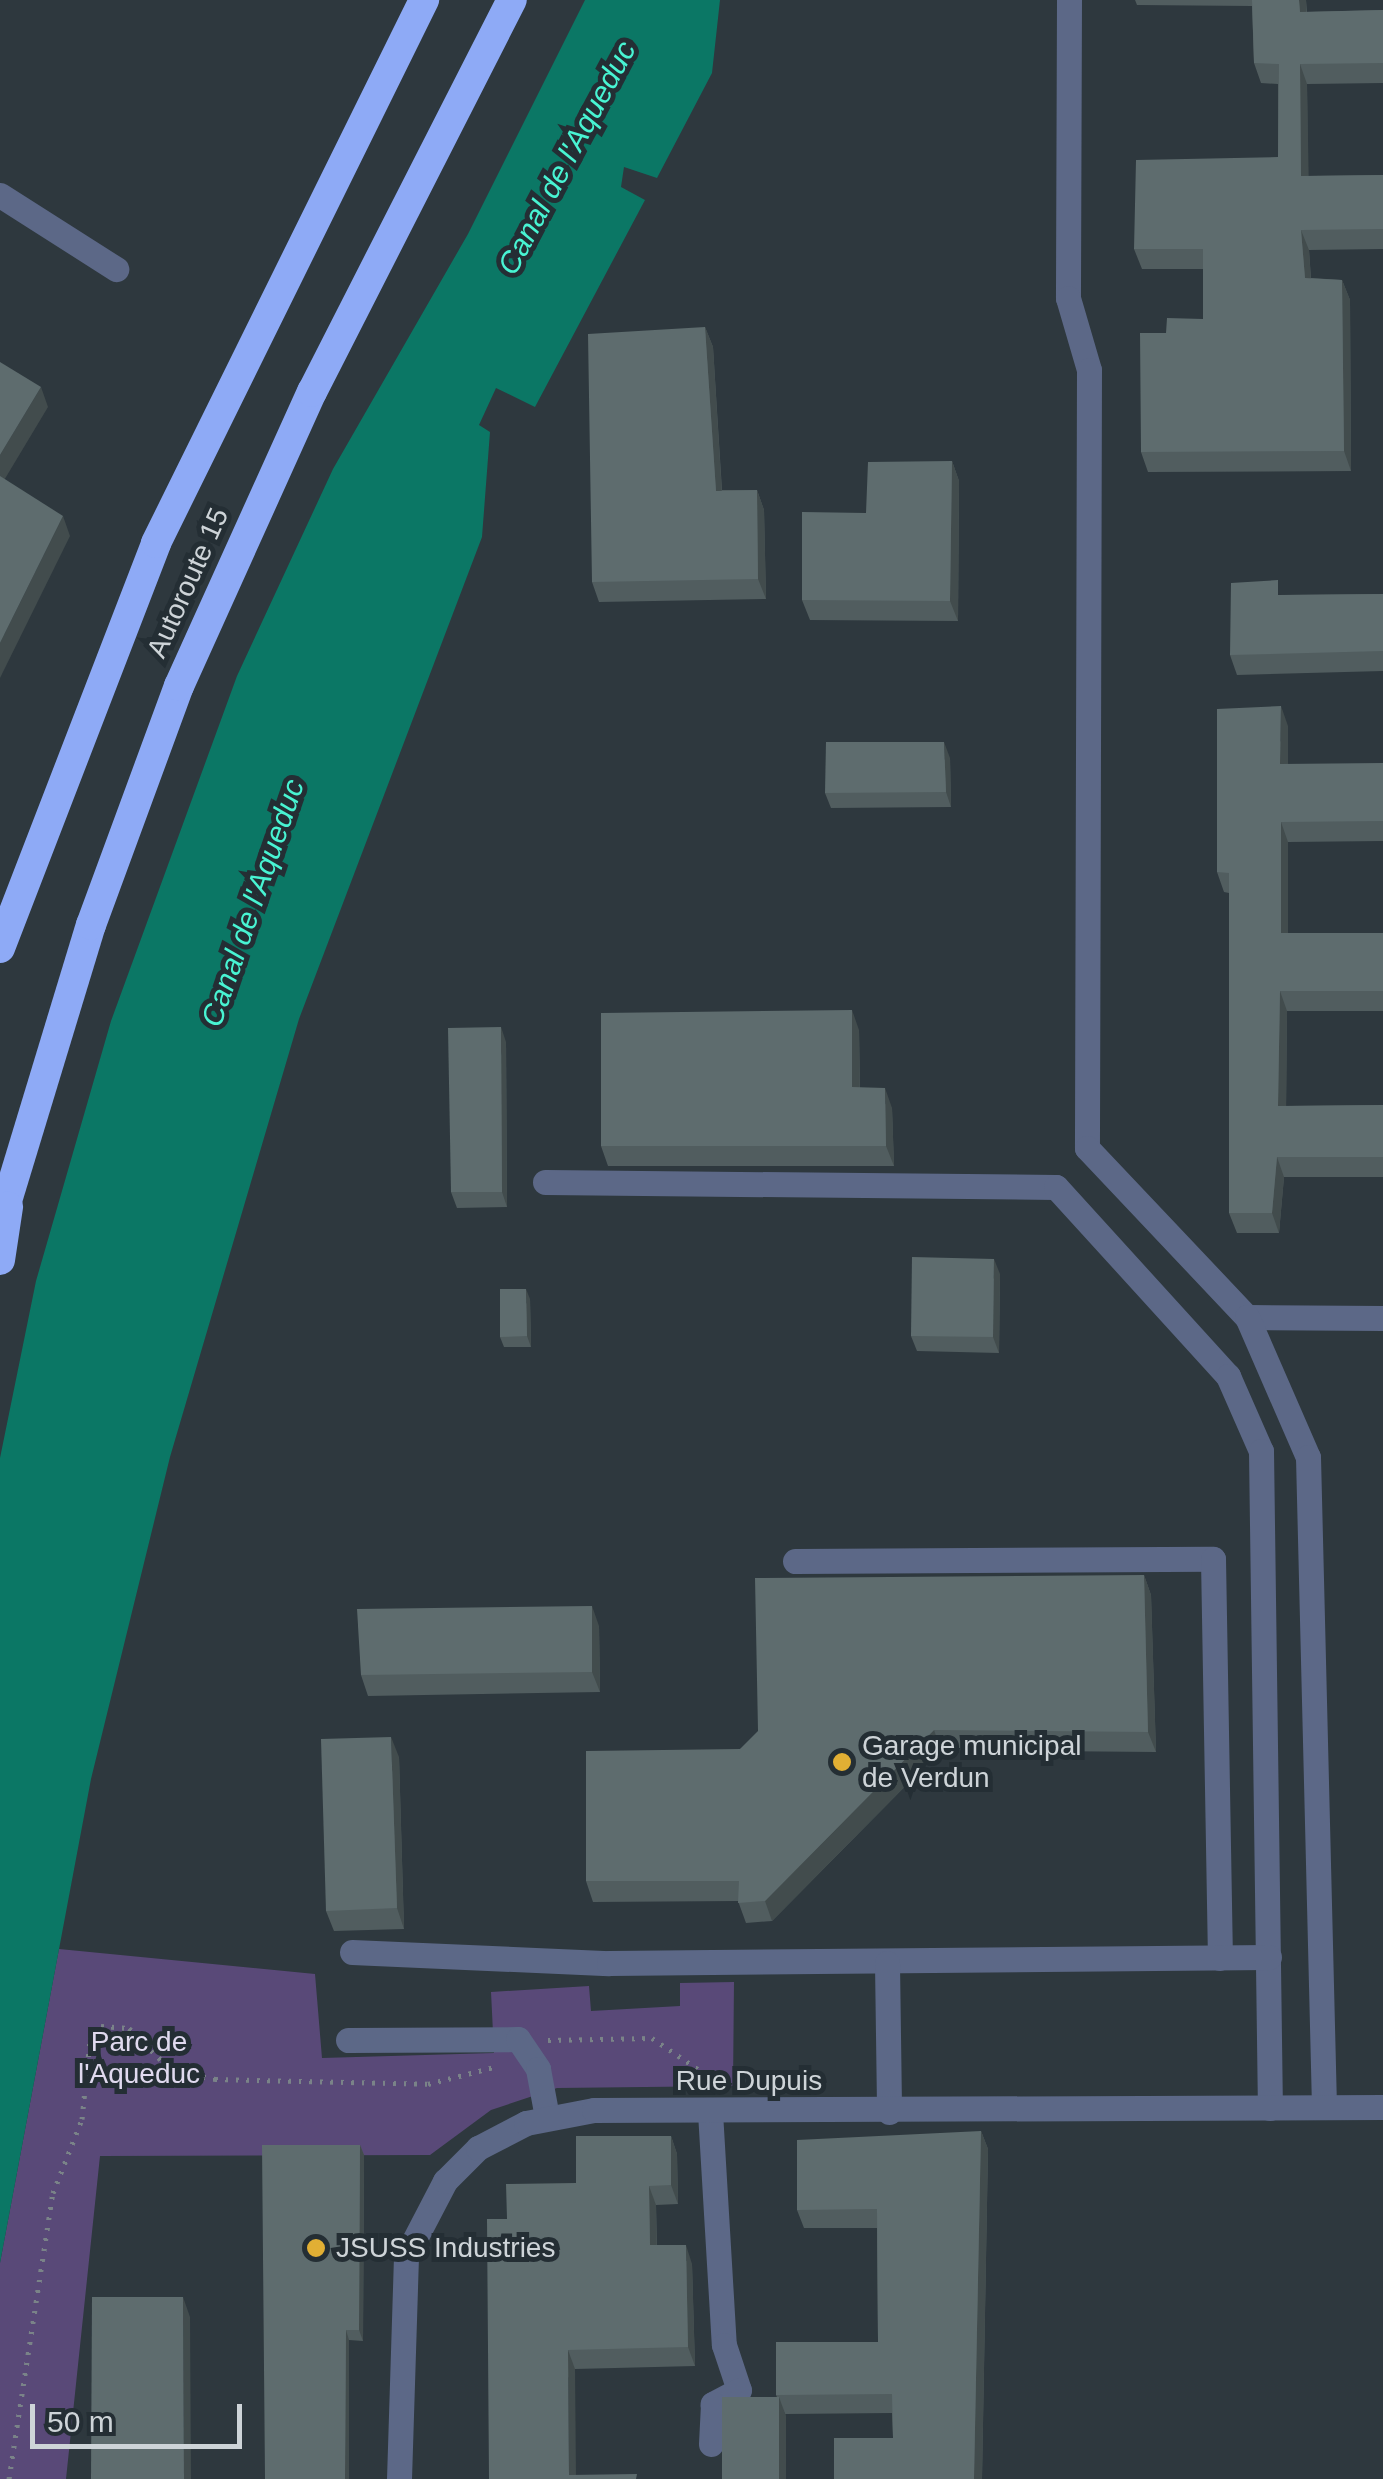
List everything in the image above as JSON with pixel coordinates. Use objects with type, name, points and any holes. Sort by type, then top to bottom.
[{"type":"highway","name":"Autoroute 15","points":[[0,948],[163,526],[424,0]]},
{"type":"highway","name":"Autoroute 15","points":[[0,1224],[91,925],[179,686],[312,392],[512,0]]},
{"type":"highway","points":[[0,1260],[12,1184]]},
{"type":"street","points":[[1070,0],[1068,298],[1089,370],[1086,1148],[1247,1317],[1308,1457],[1324,2107]]},
{"type":"street","points":[[0,195],[116,269]]},
{"type":"street","points":[[545,1182],[1056,1187],[1228,1376],[1254,1418],[1270,2108]]},
{"type":"street","points":[[1247,1317],[1383,1318]]},
{"type":"street","points":[[795,1562],[1213,1559],[1220,1958]]},
{"type":"street","points":[[352,1952],[887,1963],[1268,1957]]},
{"type":"street","points":[[887,1963],[889,2112]]},
{"type":"street","points":[[348,2040],[489,2037],[530,2049],[547,2118]]},
{"type":"street","name":"Rue Dupuis","points":[[399,2479],[406,2256],[460,2164],[547,2118],[710,2112],[1383,2107]]},
{"type":"street","points":[[710,2112],[724,2345],[740,2390],[713,2404],[711,2444]]},
{"type":"path","points":[[9,2479],[53,2193],[82,2119],[90,2040],[101,2026],[129,2028],[172,2071],[215,2079],[428,2084],[486,2073],[530,2049],[566,2037],[652,2038],[750,2112]]},
{"type":"green space","name":"Parc de l'Aqueduc","points":[[59,1949],[315,1974],[322,2058],[494,2053],[491,1992],[589,1986],[591,2011],[680,2006],[680,1983],[734,1982],[733,2086],[557,2088],[491,2110],[430,2155],[100,2156],[66,2479],[0,2479],[0,2263]]},
{"type":"water","name":"Canal de l'Aqueduc","points":[[585,0],[720,0],[712,73],[657,178],[624,167],[621,187],[645,200],[535,407],[496,388],[479,425],[490,432],[482,537],[299,1019],[170,1457],[91,1779],[0,2263],[0,1458],[36,1281],[111,1021],[237,676],[333,469],[468,234]]},
{"type":"building","points":[[1252,0],[1299,0],[1300,12],[1383,10],[1383,63],[1300,64],[1301,176],[1383,175],[1383,229],[1301,230],[1305,278],[1342,280],[1344,451],[1141,452],[1140,333],[1166,333],[1167,318],[1203,319],[1203,249],[1134,249],[1136,160],[1278,157],[1279,64],[1254,63]]},
{"type":"building","points":[[705,327],[716,491],[757,490],[758,579],[592,582],[588,334]]},
{"type":"building","points":[[0,362],[41,387],[0,455]]},
{"type":"building","points":[[952,461],[950,601],[802,600],[802,512],[866,513],[868,462]]},
{"type":"building","points":[[0,476],[63,516],[0,643]]},
{"type":"building","points":[[1278,580],[1278,595],[1383,594],[1383,651],[1230,655],[1231,583]]},
{"type":"building","points":[[1281,706],[1280,764],[1383,763],[1383,821],[1281,822],[1281,933],[1383,933],[1383,991],[1280,991],[1278,1106],[1383,1105],[1383,1157],[1277,1157],[1272,1213],[1229,1213],[1229,873],[1217,872],[1217,709]]},
{"type":"building","points":[[826,742],[944,742],[946,792],[825,793]]},
{"type":"building","points":[[852,1010],[852,1087],[885,1088],[886,1146],[601,1146],[601,1013]]},
{"type":"building","points":[[501,1027],[502,1192],[451,1192],[448,1028]]},
{"type":"building","points":[[912,1257],[994,1259],[993,1337],[911,1336]]},
{"type":"building","points":[[500,1289],[526,1289],[527,1336],[500,1337]]},
{"type":"building","name":"Garage municipal de Verdun","points":[[1144,1575],[1148,1732],[934,1730],[765,1901],[738,1903],[739,1881],[586,1881],[586,1751],[740,1749],[758,1731],[755,1578]]},
{"type":"building","points":[[592,1606],[592,1672],[361,1675],[357,1609]]},
{"type":"building","points":[[391,1737],[397,1908],[326,1911],[321,1739]]},
{"type":"building","points":[[981,2131],[974,2479],[834,2479],[834,2438],[893,2438],[892,2394],[776,2395],[776,2342],[878,2342],[877,2209],[797,2210],[797,2140]]},
{"type":"building","points":[[576,2136],[671,2136],[671,2185],[649,2186],[650,2245],[686,2245],[688,2347],[568,2350],[569,2475],[637,2474],[636,2479],[489,2479],[487,2219],[507,2219],[506,2184],[576,2183]]},
{"type":"building","name":"JSUSS Industries","points":[[262,2145],[360,2145],[359,2330],[346,2330],[345,2479],[265,2479]]},
{"type":"building","points":[[92,2297],[183,2297],[184,2479],[91,2479]]},
{"type":"building","points":[[722,2397],[779,2397],[779,2479],[722,2479]]},
{"type":"place","name":"Garage municipal de Verdun","points":[[842,1762]]},
{"type":"place","name":"JSUSS Industries","points":[[316,2248]]}]
